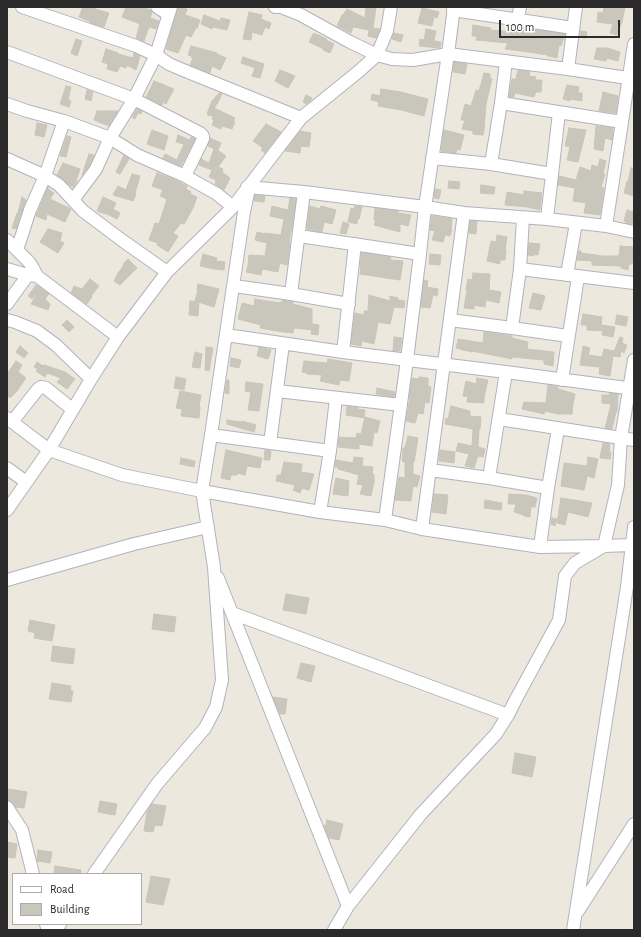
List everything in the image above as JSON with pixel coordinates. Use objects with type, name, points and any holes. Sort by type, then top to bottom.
[{"type":"street","points":[[24,7],[136,46],[156,55],[169,64],[301,118]]},
{"type":"street","points":[[73,200],[96,169],[110,138],[134,99],[156,55],[170,10],[156,7]]},
{"type":"street","points":[[275,7],[281,7],[301,15],[377,55],[392,59],[413,60],[448,54],[568,69],[631,79]]},
{"type":"street","points":[[8,505],[49,450],[72,410],[118,337],[167,272],[233,207],[301,118],[377,55],[387,31],[391,7]]},
{"type":"street","points":[[518,19],[520,7]]},
{"type":"street","points":[[568,69],[576,7]]},
{"type":"street","points":[[385,520],[407,360],[425,207],[448,54],[453,8],[573,28]]},
{"type":"street","points":[[606,226],[622,122],[631,79],[634,44]]},
{"type":"street","points":[[7,52],[134,99],[200,133],[204,139],[185,176]]},
{"type":"street","points":[[491,164],[506,61]]},
{"type":"street","points":[[501,103],[622,122]]},
{"type":"street","points":[[7,104],[64,121],[110,138],[137,155],[185,176],[217,194],[233,207]]},
{"type":"street","points":[[547,219],[559,112]]},
{"type":"street","points":[[17,250],[30,210],[45,176],[64,121]]},
{"type":"street","points":[[432,158],[491,164],[552,174]]},
{"type":"street","points":[[7,160],[45,176],[59,185],[83,211],[167,272]]},
{"type":"street","points":[[248,188],[304,192],[464,213],[547,219],[606,226],[634,232]]},
{"type":"street","points":[[95,873],[157,784],[205,728],[216,707],[222,680],[214,567],[202,491],[248,188]]},
{"type":"street","points":[[291,294],[304,192]]},
{"type":"street","points":[[422,529],[464,213]]},
{"type":"street","points":[[512,328],[520,269],[523,218]]},
{"type":"street","points":[[562,380],[568,336],[576,223]]},
{"type":"street","points":[[299,236],[420,254]]},
{"type":"street","points":[[7,240],[29,262],[33,275]]},
{"type":"street","points":[[343,352],[355,244]]},
{"type":"street","points":[[7,269],[33,275],[118,337]]},
{"type":"street","points":[[520,269],[634,284]]},
{"type":"street","points":[[7,304],[33,275]]},
{"type":"street","points":[[234,286],[349,304]]},
{"type":"street","points":[[7,320],[37,331],[56,345],[91,379]]},
{"type":"street","points":[[450,320],[568,336]]},
{"type":"street","points":[[226,335],[343,352],[632,389]]},
{"type":"street","points":[[270,443],[283,344]]},
{"type":"street","points":[[334,930],[348,906],[421,814],[496,734],[508,716],[558,620],[565,576],[575,563],[604,546],[618,485],[621,438],[632,389],[634,360]]},
{"type":"street","points":[[490,478],[506,372]]},
{"type":"street","points":[[72,410],[46,388],[42,387],[38,389],[10,424],[49,450],[122,475],[202,491],[320,512],[385,520],[422,529],[540,547],[631,545]]},
{"type":"street","points":[[277,391],[401,405]]},
{"type":"street","points":[[320,512],[330,452],[336,398]]},
{"type":"street","points":[[499,419],[634,440]]},
{"type":"street","points":[[540,547],[558,429]]},
{"type":"street","points":[[211,435],[330,452]]},
{"type":"street","points":[[7,468],[26,482]]},
{"type":"street","points":[[430,470],[548,488]]},
{"type":"street","points":[[7,580],[134,544],[208,527]]},
{"type":"street","points":[[572,930],[630,591],[631,545],[634,527]]},
{"type":"street","points":[[214,567],[348,906]]},
{"type":"street","points":[[232,613],[508,716]]},
{"type":"street","points":[[7,807],[22,830],[33,873]]},
{"type":"street","points":[[575,915],[634,824]]},
{"type":"building","points":[[83,7],[96,7],[95,9],[109,13],[104,27],[79,17]]},
{"type":"building","points":[[126,7],[142,7],[150,10],[152,12],[150,18],[159,21],[156,29],[149,27],[144,41],[136,38],[140,24],[122,17]]},
{"type":"building","points":[[178,7],[187,9],[185,15],[200,20],[191,37],[186,35],[178,53],[166,49]]},
{"type":"building","points":[[366,7],[376,7],[373,28],[380,29],[376,38],[368,36],[369,30],[353,27],[351,33],[337,26],[342,15],[347,9],[365,18]]},
{"type":"building","points":[[604,7],[625,7],[622,22],[617,35],[610,33],[613,24],[597,22],[598,12],[603,13]]},
{"type":"building","points":[[422,8],[439,12],[437,18],[434,17],[432,26],[418,23]]},
{"type":"building","points":[[249,12],[262,15],[261,19],[271,23],[269,29],[265,27],[262,35],[252,32],[251,40],[243,39]]},
{"type":"building","points":[[204,15],[220,21],[221,18],[230,20],[227,30],[213,27],[212,29],[201,24]]},
{"type":"building","points":[[473,25],[491,28],[490,30],[514,32],[514,27],[565,34],[561,46],[559,45],[557,58],[548,55],[505,49],[508,43],[476,40],[477,36],[472,36]]},
{"type":"building","points":[[426,29],[436,31],[434,41],[441,42],[440,48],[419,46],[420,39],[424,40]]},
{"type":"building","points":[[581,31],[587,32],[586,38],[580,37]]},
{"type":"building","points":[[394,33],[403,35],[401,42],[392,39]]},
{"type":"building","points":[[313,34],[327,39],[326,40],[334,44],[330,53],[309,42]]},
{"type":"building","points":[[76,39],[82,41],[77,56],[71,53]]},
{"type":"building","points":[[191,46],[217,53],[226,58],[220,70],[212,66],[210,73],[190,65],[193,58],[191,57],[192,56],[188,55]]},
{"type":"building","points":[[597,48],[607,48],[620,52],[618,61],[607,58],[606,61],[594,59]]},
{"type":"building","points":[[106,49],[133,58],[134,53],[140,56],[136,70],[127,65],[126,68],[120,66],[117,72],[107,69],[108,64],[102,62]]},
{"type":"building","points":[[243,57],[264,64],[260,78],[252,76],[255,68],[241,63]]},
{"type":"building","points":[[454,62],[467,64],[465,74],[453,72]]},
{"type":"building","points":[[280,70],[295,76],[288,88],[275,81]]},
{"type":"building","points":[[518,70],[530,72],[529,76],[536,77],[535,80],[542,80],[541,92],[536,92],[534,97],[515,93],[514,97],[509,97],[512,79],[516,79]]},
{"type":"building","points":[[484,73],[490,74],[490,78],[492,79],[486,104],[483,135],[473,134],[473,131],[462,129],[465,120],[461,120],[465,104],[471,106],[476,90],[479,91]]},
{"type":"building","points":[[154,81],[174,89],[166,104],[163,102],[162,105],[146,97]]},
{"type":"building","points":[[567,85],[579,87],[578,93],[582,93],[582,101],[570,99],[570,101],[563,99]]},
{"type":"building","points":[[66,86],[71,87],[68,100],[71,101],[69,107],[60,104]]},
{"type":"building","points":[[381,89],[401,92],[428,99],[424,116],[378,106],[379,102],[371,100],[372,94],[380,96]]},
{"type":"building","points":[[87,90],[93,92],[91,101],[85,99]]},
{"type":"building","points":[[603,92],[618,96],[616,113],[599,111]]},
{"type":"building","points":[[219,93],[222,94],[214,108],[235,118],[232,129],[222,126],[221,129],[212,125],[214,120],[212,119],[213,116],[208,116],[207,114],[212,101]]},
{"type":"building","points":[[306,95],[312,98],[306,104],[303,102]]},
{"type":"building","points":[[137,109],[142,111],[141,114],[138,113],[135,119],[132,117]]},
{"type":"building","points":[[97,111],[118,111],[109,126],[94,120]]},
{"type":"building","points":[[37,123],[47,125],[44,137],[35,135]]},
{"type":"building","points":[[266,124],[281,132],[265,153],[261,150],[263,148],[253,141]]},
{"type":"building","points":[[596,126],[613,128],[612,140],[605,138],[603,151],[594,149]]},
{"type":"building","points":[[569,128],[586,130],[578,162],[567,160],[570,147],[565,146]]},
{"type":"building","points":[[152,130],[168,136],[164,150],[147,144]]},
{"type":"building","points":[[444,130],[464,135],[460,150],[457,149],[456,153],[441,151]]},
{"type":"building","points":[[300,131],[311,133],[309,147],[301,146],[300,153],[285,151]]},
{"type":"building","points":[[178,135],[190,140],[191,137],[195,139],[181,166],[163,158],[165,154],[177,160],[184,144],[176,142]]},
{"type":"building","points":[[67,136],[71,137],[66,157],[60,156]]},
{"type":"building","points":[[210,138],[221,143],[218,150],[216,149],[226,156],[218,167],[223,169],[222,172],[230,178],[224,190],[215,184],[216,180],[209,177],[212,170],[199,165],[201,159],[209,163],[214,149],[208,146]]},
{"type":"building","points":[[89,154],[94,155],[90,165],[82,175]]},
{"type":"building","points":[[124,155],[129,159],[120,174],[116,172]]},
{"type":"building","points":[[600,159],[606,161],[603,173],[605,174],[601,187],[604,188],[600,215],[584,213],[586,203],[573,201],[575,188],[558,185],[559,176],[576,180],[580,167],[591,171],[592,165],[598,167]]},
{"type":"building","points":[[63,163],[80,169],[77,181],[73,187],[57,175]]},
{"type":"building","points":[[631,168],[634,168],[634,196],[624,193]]},
{"type":"building","points":[[157,173],[187,186],[186,189],[191,192],[190,194],[197,197],[184,224],[181,223],[173,233],[178,236],[168,252],[157,245],[158,243],[149,240],[155,223],[159,224],[167,199],[160,196],[163,190],[152,186]]},
{"type":"building","points":[[132,174],[140,176],[133,201],[113,195],[118,186],[126,190]]},
{"type":"building","points":[[449,181],[460,182],[459,189],[448,188]]},
{"type":"building","points":[[481,185],[495,187],[494,194],[480,193]]},
{"type":"building","points":[[48,187],[48,189],[54,193],[50,199],[71,209],[65,222],[47,214],[46,220],[36,216]]},
{"type":"building","points":[[435,189],[441,190],[439,199],[434,198]]},
{"type":"building","points":[[524,191],[542,193],[540,210],[505,205],[507,192],[524,195]]},
{"type":"building","points":[[255,195],[265,196],[264,202],[254,201]]},
{"type":"building","points":[[22,197],[26,200],[16,229],[12,228],[18,213]]},
{"type":"building","points":[[103,197],[116,203],[113,209],[120,213],[117,219],[97,211]]},
{"type":"building","points":[[290,198],[296,199],[289,241],[287,265],[280,263],[278,272],[262,269],[261,275],[246,272],[249,255],[265,256],[267,243],[255,240],[257,232],[281,235],[284,219],[270,216],[272,206],[288,210]]},
{"type":"building","points":[[310,206],[320,209],[321,206],[336,210],[332,224],[324,222],[322,232],[307,229]]},
{"type":"building","points":[[355,206],[362,207],[357,224],[348,222],[351,208],[354,209]]},
{"type":"building","points":[[375,208],[398,211],[398,213],[411,215],[408,226],[400,224],[400,232],[374,225],[376,220],[374,220]]},
{"type":"building","points":[[627,210],[634,212],[632,224],[624,221]]},
{"type":"building","points":[[432,216],[452,219],[452,230],[450,236],[445,235],[443,242],[432,240],[435,231],[430,230]]},
{"type":"building","points":[[470,221],[477,221],[476,234],[469,233]]},
{"type":"building","points":[[343,222],[349,224],[346,234],[340,233]]},
{"type":"building","points":[[48,229],[62,233],[60,241],[64,243],[58,253],[40,242]]},
{"type":"building","points":[[497,235],[507,237],[505,260],[500,260],[500,264],[487,261],[491,241],[496,242]]},
{"type":"building","points":[[529,243],[540,244],[538,255],[528,255]]},
{"type":"building","points":[[620,246],[634,247],[634,257],[632,264],[629,264],[628,270],[621,268],[621,266],[592,265],[592,261],[577,260],[579,251],[581,251],[581,253],[603,256],[619,256]]},
{"type":"building","points":[[362,253],[391,257],[390,260],[403,261],[400,280],[360,274]]},
{"type":"building","points":[[203,254],[217,258],[216,261],[225,262],[224,270],[200,266]]},
{"type":"building","points":[[430,254],[441,255],[440,265],[429,264]]},
{"type":"building","points":[[128,259],[137,268],[120,285],[114,281],[124,265],[123,264]]},
{"type":"building","points":[[473,273],[490,274],[489,290],[501,292],[499,303],[486,300],[485,307],[474,305],[474,309],[464,308],[468,279],[472,280]]},
{"type":"building","points":[[90,279],[99,286],[87,304],[71,293],[74,286],[82,289]]},
{"type":"building","points":[[424,280],[428,281],[427,287],[438,289],[437,296],[433,295],[430,308],[421,307]]},
{"type":"building","points":[[198,284],[219,289],[214,307],[195,301]]},
{"type":"building","points":[[36,285],[49,294],[45,299],[50,304],[48,310],[31,304],[38,292],[32,299],[28,296]]},
{"type":"building","points":[[533,293],[545,296],[541,310],[529,308]]},
{"type":"building","points":[[369,295],[390,301],[390,296],[398,298],[398,300],[405,301],[404,308],[394,307],[390,324],[378,322],[374,344],[362,341],[361,346],[351,344],[355,313],[364,315],[364,311],[368,311]]},
{"type":"building","points":[[255,299],[280,303],[283,300],[312,309],[312,324],[319,325],[318,335],[311,334],[312,330],[294,328],[293,333],[260,328],[261,325],[238,319],[242,303],[254,306]]},
{"type":"building","points":[[190,301],[199,302],[198,316],[189,315]]},
{"type":"building","points":[[583,314],[602,317],[601,325],[615,327],[613,337],[602,335],[603,331],[587,330],[587,325],[581,325]]},
{"type":"building","points":[[617,315],[628,317],[626,326],[615,324]]},
{"type":"building","points":[[67,320],[74,327],[69,332],[62,325]]},
{"type":"building","points":[[484,332],[512,336],[512,338],[528,342],[527,349],[554,352],[553,366],[544,364],[544,360],[512,357],[512,359],[456,348],[458,339],[483,343]]},
{"type":"building","points":[[394,337],[402,338],[400,351],[393,351]]},
{"type":"building","points":[[620,337],[623,338],[622,343],[627,345],[624,353],[621,351],[620,357],[613,356],[610,376],[599,374],[600,367],[580,365],[583,346],[590,348],[588,355],[602,357],[604,349],[614,351],[613,354]]},
{"type":"building","points":[[20,346],[28,353],[24,358],[16,352]]},
{"type":"building","points":[[206,347],[213,348],[209,371],[205,370]]},
{"type":"building","points":[[259,347],[271,350],[268,359],[257,356]]},
{"type":"building","points":[[195,352],[202,354],[200,368],[192,367]]},
{"type":"building","points":[[231,358],[241,360],[239,368],[230,366]]},
{"type":"building","points":[[328,359],[352,363],[349,381],[340,380],[339,385],[320,381],[322,375],[307,374],[302,372],[304,361],[327,363]]},
{"type":"building","points":[[16,361],[22,365],[18,372],[26,378],[10,398],[7,395],[7,374]]},
{"type":"building","points":[[37,362],[43,366],[44,365],[65,372],[75,379],[67,389],[57,382],[61,378],[47,373],[45,377],[36,371],[38,369],[34,367]]},
{"type":"building","points":[[176,377],[186,379],[184,390],[174,388]]},
{"type":"building","points":[[419,377],[428,378],[428,386],[431,387],[429,403],[425,402],[423,414],[418,413],[415,423],[406,421],[412,378],[419,379]]},
{"type":"building","points":[[477,378],[488,380],[484,403],[467,402],[468,397],[463,396],[466,381],[476,384]]},
{"type":"building","points":[[227,380],[229,380],[229,394],[225,393]]},
{"type":"building","points":[[246,382],[263,384],[259,411],[248,410],[251,392],[245,391]]},
{"type":"building","points":[[548,385],[558,387],[558,389],[575,394],[572,414],[558,414],[545,411],[544,414],[522,409],[524,402],[546,403]]},
{"type":"building","points":[[377,388],[395,392],[394,397],[376,394]]},
{"type":"building","points":[[180,391],[201,395],[199,418],[181,416],[182,409],[176,408]]},
{"type":"building","points":[[610,393],[618,394],[617,412],[612,429],[605,428],[611,404],[602,403],[602,395],[609,395]]},
{"type":"building","points":[[347,406],[365,410],[364,418],[346,415]]},
{"type":"building","points":[[451,406],[470,411],[470,416],[481,417],[478,447],[485,449],[483,457],[478,456],[474,468],[465,466],[469,454],[456,451],[458,443],[472,446],[473,429],[445,424],[446,418],[448,419]]},
{"type":"building","points":[[365,417],[380,421],[377,433],[374,432],[372,446],[359,444],[359,449],[338,447],[339,437],[356,438],[357,433],[361,434]]},
{"type":"building","points":[[227,420],[242,421],[256,425],[254,432],[227,424]]},
{"type":"building","points":[[408,436],[418,438],[413,462],[413,474],[420,476],[417,487],[413,486],[411,501],[395,500],[399,477],[405,478],[405,462],[402,461],[403,448],[405,448]]},
{"type":"building","points":[[603,443],[610,444],[610,459],[600,458]]},
{"type":"building","points":[[226,450],[262,458],[260,468],[247,466],[245,475],[237,473],[237,475],[231,475],[230,480],[221,478]]},
{"type":"building","points":[[265,450],[271,451],[270,460],[264,460]]},
{"type":"building","points":[[440,450],[455,452],[454,463],[439,461]]},
{"type":"building","points":[[354,457],[363,458],[362,466],[373,467],[372,474],[374,474],[374,482],[371,496],[360,494],[363,485],[357,484],[359,475],[335,467],[336,460],[353,463]]},
{"type":"building","points":[[588,457],[598,459],[594,478],[587,476],[584,490],[561,486],[564,463],[587,466]]},
{"type":"building","points":[[181,458],[195,461],[194,467],[180,464]]},
{"type":"building","points":[[284,462],[302,464],[301,472],[314,474],[309,490],[302,488],[300,493],[293,490],[295,485],[276,481],[277,475],[281,475]]},
{"type":"building","points":[[336,478],[349,481],[348,496],[333,494]]},
{"type":"building","points":[[434,494],[448,495],[446,514],[432,512]]},
{"type":"building","points":[[509,494],[526,495],[537,498],[535,507],[531,507],[530,517],[514,512],[516,504],[508,504]]},
{"type":"building","points":[[561,498],[592,503],[588,517],[568,512],[565,525],[557,523]]},
{"type":"building","points":[[485,500],[502,503],[501,510],[484,508]]},
{"type":"building","points":[[552,518],[557,519],[555,526],[551,524]]},
{"type":"building","points":[[286,594],[309,598],[306,614],[283,610]]},
{"type":"building","points":[[154,614],[176,617],[174,632],[152,629]]},
{"type":"building","points":[[30,620],[55,625],[52,641],[34,638],[35,633],[28,631]]},
{"type":"building","points":[[53,646],[75,649],[73,664],[51,661]]},
{"type":"building","points":[[301,663],[315,666],[311,682],[297,678]]},
{"type":"building","points":[[52,683],[71,686],[70,690],[73,691],[71,702],[49,699]]},
{"type":"building","points":[[273,697],[287,699],[285,714],[280,714]]},
{"type":"building","points":[[515,753],[536,757],[532,777],[512,773]]},
{"type":"building","points":[[9,789],[27,792],[24,808],[16,807],[11,801],[7,800]]},
{"type":"building","points":[[100,801],[117,804],[115,815],[98,812]]},
{"type":"building","points":[[152,804],[166,806],[162,826],[155,825],[153,832],[144,831],[147,812]]},
{"type":"building","points":[[327,820],[343,824],[339,840],[329,838],[324,825],[326,826]]},
{"type":"building","points":[[7,842],[17,844],[15,858],[7,857]]},
{"type":"building","points":[[38,850],[52,852],[50,863],[37,861]]},
{"type":"building","points":[[55,866],[81,870],[81,873],[54,873]]},
{"type":"building","points":[[151,876],[170,879],[163,905],[146,902]]}]
